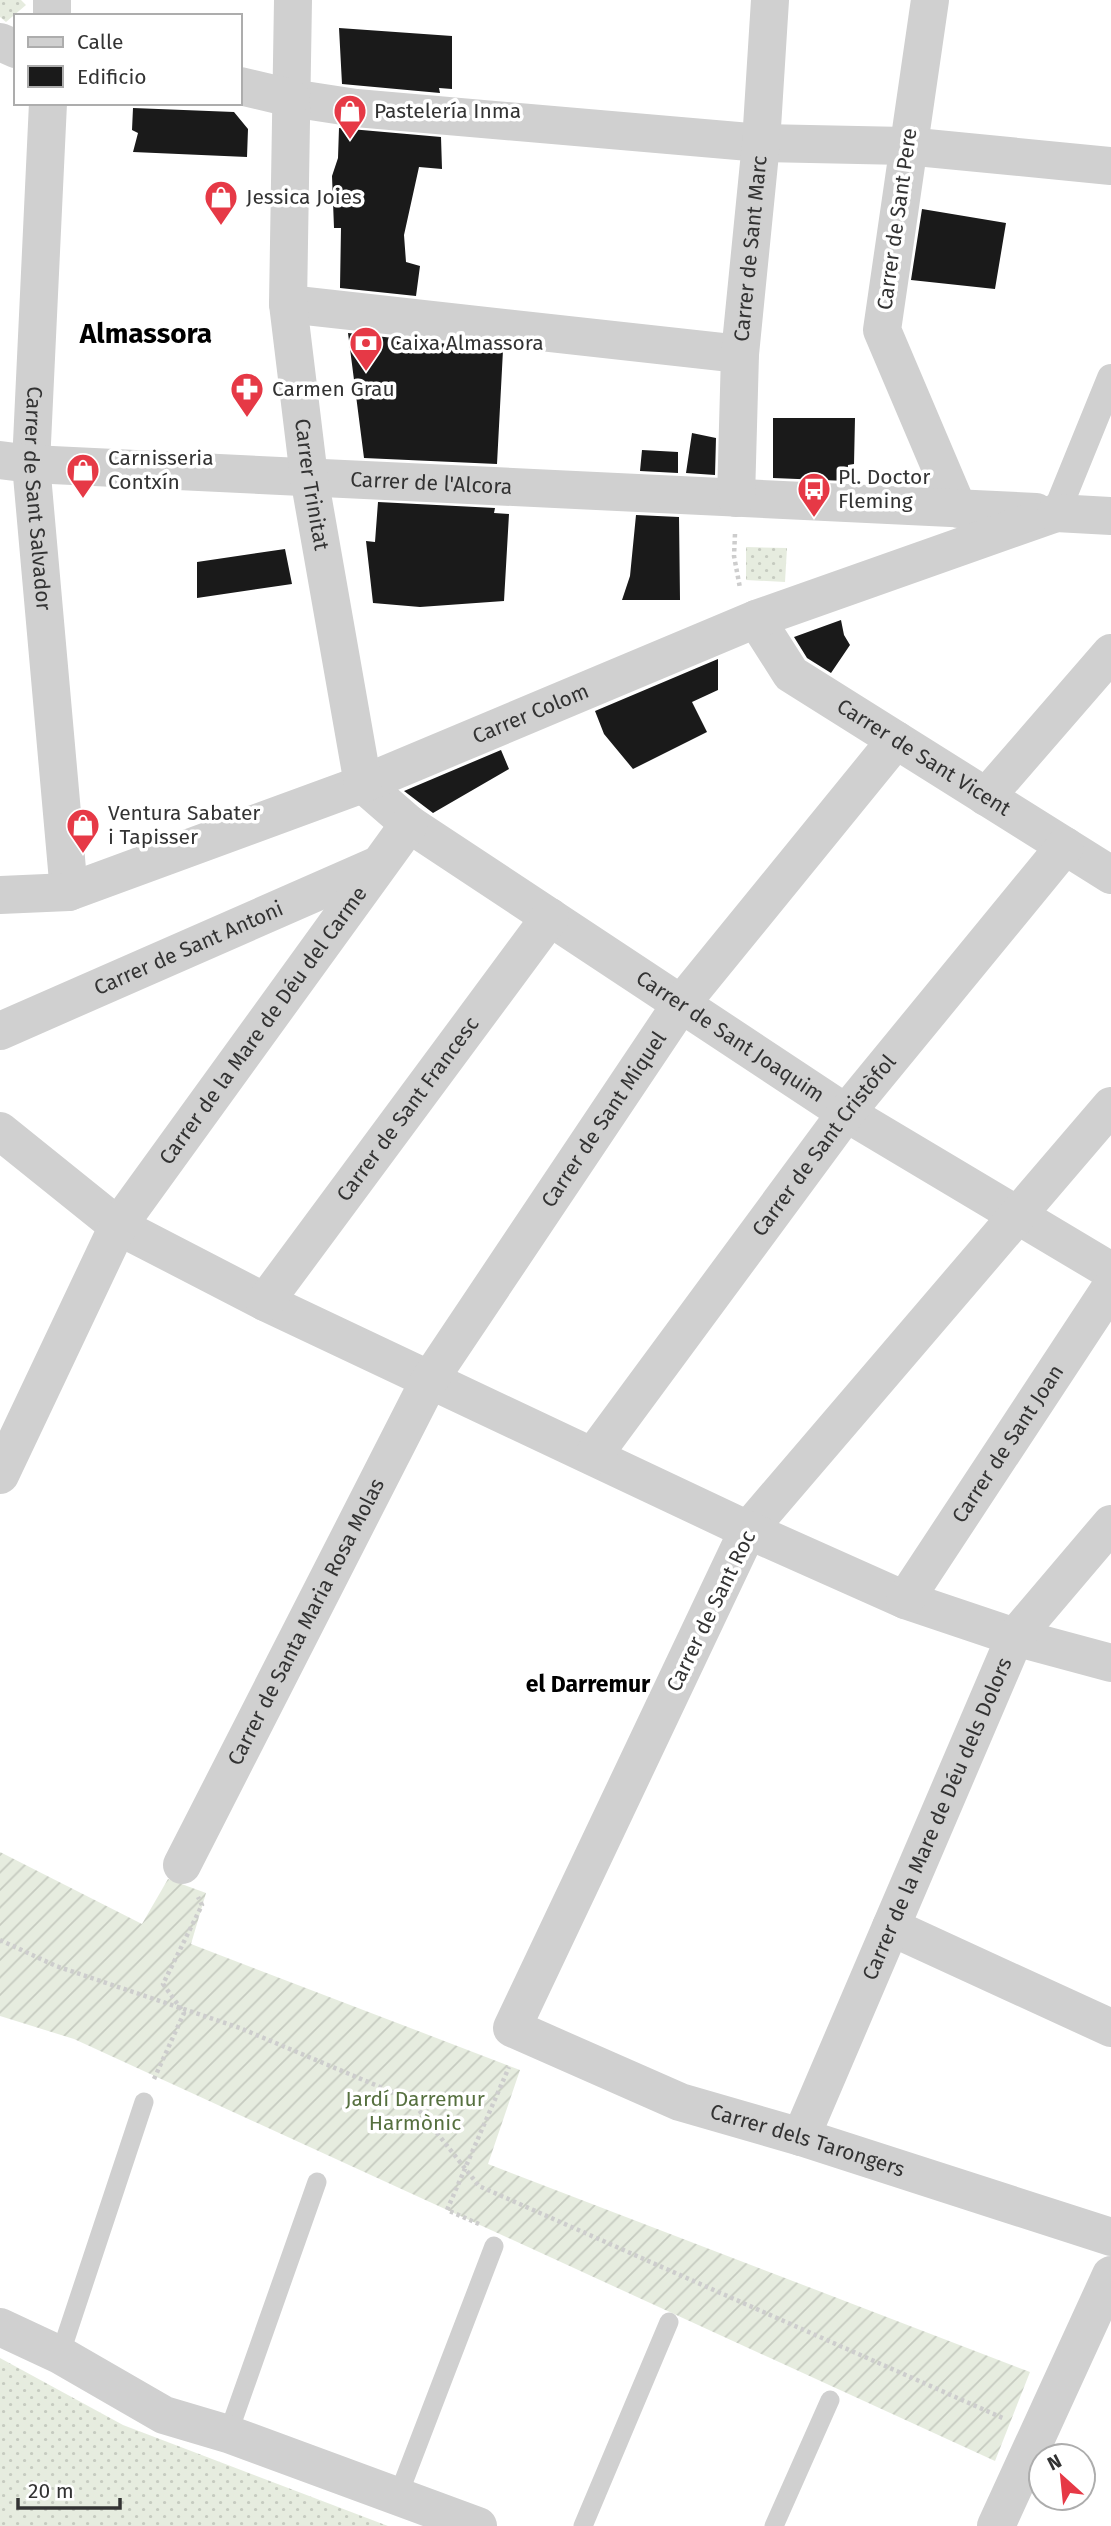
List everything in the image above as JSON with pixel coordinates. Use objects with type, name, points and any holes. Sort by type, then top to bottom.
[{"type":"street","name":"Carrer Trinitat","points":[[293,0],[288,304],[309,477],[363,784]]},
{"type":"street","name":"Carrer de Sant Marc","points":[[736,498],[740,354],[761,143],[769,0]]},
{"type":"street","name":"Carrer de Sant Pere","points":[[930,0],[906,146],[881,330],[958,509]]},
{"type":"street","points":[[242,86],[342,107],[761,143],[906,146],[1111,166]]},
{"type":"street","name":"Carrer de Sant Salvador","points":[[48,105],[16,462],[69,892]]},
{"type":"street","points":[[288,304],[740,354]]},
{"type":"street","points":[[1056,513],[1111,378]]},
{"type":"street","name":"Carrer de l'Alcora","points":[[16,462],[1111,516]]},
{"type":"street","name":"Carrer Colom","points":[[0,895],[69,892],[363,784],[756,619],[1056,513]]},
{"type":"street","name":"Carrer de Sant Vicent","points":[[756,619],[791,674],[1111,875]]},
{"type":"street","points":[[986,797],[1111,653]]},
{"type":"street","name":"Carrer de Sant Miquel","points":[[430,1378],[681,1004],[896,740]]},
{"type":"street","name":"Carrer de Sant Joaquim","points":[[363,784],[409,824],[846,1113],[1111,1271]]},
{"type":"street","name":"Carrer de la Mare de Déu del Carme","points":[[0,1475],[118,1226],[409,824]]},
{"type":"street","name":"Carrer de Sant Cristòfol","points":[[593,1455],[846,1113],[1065,846]]},
{"type":"street","name":"Carrer de Sant Antoni","points":[[0,1031],[378,865]]},
{"type":"street","name":"Carrer de Sant Francesc","points":[[265,1302],[550,917]]},
{"type":"street","name":"Carrer de Sant Roc","points":[[512,2028],[748,1530],[1018,1216],[1071,1149],[1111,1106]]},
{"type":"street","points":[[0,1131],[118,1226],[265,1302],[748,1530],[905,1600],[1015,1637],[1111,1663]]},
{"type":"street","name":"Carrer de Sant Joan","points":[[905,1600],[1111,1287]]},
{"type":"street","name":"Carrer de Santa Maria Rosa Molas","points":[[182,1865],[430,1378]]},
{"type":"street","name":"Carrer de la Mare de Déu dels Dolors","points":[[801,2137],[1015,1637],[1111,1524]]},
{"type":"street","points":[[891,1927],[1111,2028]]},
{"type":"street","name":"Carrer dels Tarongers","points":[[512,2028],[680,2102],[801,2137],[1111,2237]]},
{"type":"street","points":[[996,2526],[1111,2276]]},
{"type":"street","points":[[0,2327],[60,2355],[164,2415],[228,2434],[478,2526]]},
{"type":"lane","points":[[60,2355],[144,2102]]},
{"type":"lane","points":[[228,2434],[317,2182]]},
{"type":"lane","points":[[398,2496],[494,2246]]},
{"type":"lane","points":[[583,2526],[669,2322]]},
{"type":"lane","points":[[774,2526],[830,2400]]},
{"type":"path","points":[[736,498],[734,556],[740,589],[756,619]]},
{"type":"path","points":[[144,2102],[184,2013],[163,1984],[202,1905],[182,1865]]},
{"type":"path","points":[[0,1940],[56,1966],[240,2028],[411,2100],[480,2186],[1038,2434]]},
{"type":"path","points":[[494,2246],[495,2232],[447,2210],[515,2054],[512,2028]]},
{"type":"green space","points":[[0,0],[21,0],[26,5],[6,22],[0,17]]},
{"type":"green space","points":[[746,547],[787,548],[785,582],[746,580]]},
{"type":"green space","name":"Jardí Darremur Harmònic","points":[[0,1852],[142,1924],[168,1879],[206,1893],[191,1944],[520,2070],[488,2164],[1030,2372],[995,2461],[74,2039],[0,2016]]},
{"type":"green space","points":[[0,2358],[123,2425],[388,2526],[0,2526]]},
{"type":"building","points":[[339,28],[452,36],[452,89],[439,88],[440,93],[342,84]]},
{"type":"building","points":[[133,108],[234,112],[248,129],[247,157],[133,152],[138,133],[132,130]]},
{"type":"building","points":[[339,128],[441,137],[442,169],[419,167],[404,235],[406,262],[420,266],[416,296],[340,288],[341,228],[334,228],[332,176],[338,158]]},
{"type":"building","points":[[922,209],[1006,223],[995,289],[911,280]]},
{"type":"building","points":[[348,333],[503,350],[497,464],[364,458]]},
{"type":"building","points":[[773,418],[855,418],[854,464],[848,465],[847,481],[773,478]]},
{"type":"building","points":[[692,433],[716,438],[715,475],[686,473]]},
{"type":"building","points":[[642,450],[678,452],[678,473],[640,471]]},
{"type":"building","points":[[378,502],[495,508],[494,513],[509,514],[504,601],[420,607],[373,603],[366,541],[375,542]]},
{"type":"building","points":[[636,515],[679,517],[680,600],[622,600],[630,576]]},
{"type":"building","points":[[285,549],[292,584],[197,598],[197,562]]},
{"type":"building","points":[[841,620],[844,635],[850,645],[831,673],[807,658],[794,637]]},
{"type":"building","points":[[718,659],[718,690],[692,702],[707,732],[633,769],[604,734],[595,711]]},
{"type":"building","points":[[501,750],[509,769],[433,813],[404,791]]},
{"type":"place","name":"Pastelería Inma","points":[[350,141]]},
{"type":"place","name":"Jessica Joies","points":[[221,227]]},
{"type":"place","name":"Caixa Almassora","points":[[366,373]]},
{"type":"place","name":"Carmen Grau","points":[[247,419]]},
{"type":"place","name":"Carnisseria Contxín","points":[[83,500]]},
{"type":"place","name":"Pl. Doctor Fleming","points":[[814,519]]},
{"type":"place","name":"Ventura Sabater i Tapisser","points":[[83,855]]},
{"type":"district","name":"Almassora","points":[[146,333]]},
{"type":"district","name":"el Darremur","points":[[588,1684]]}]
